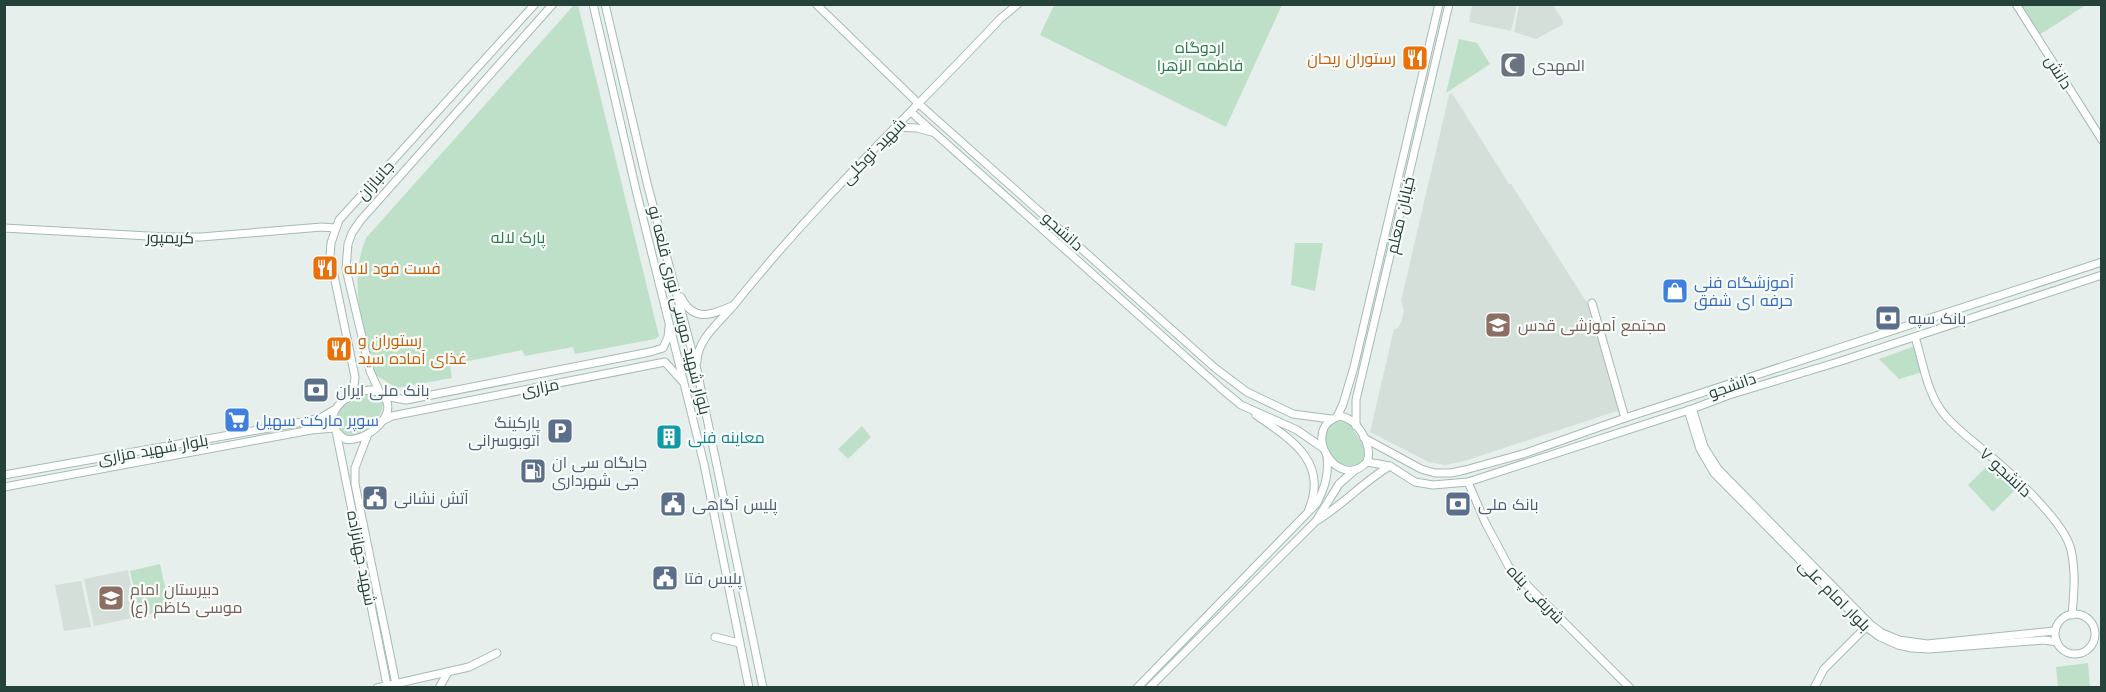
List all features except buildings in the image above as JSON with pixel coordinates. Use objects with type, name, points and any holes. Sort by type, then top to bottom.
[{"type":"main road","name":"جانبازان","points":[[348,398],[354,386],[355,377],[330,256],[335,228],[339,220],[535,4]]},
{"type":"main road","name":"جانبازان","points":[[382,394],[370,371],[349,281],[346,256],[352,233],[360,221],[553,4]]},
{"type":"main road","name":"بلوار شهید موسی نوری قلعه نو","points":[[593,4],[636,190],[687,388],[716,518],[749,687]]},
{"type":"main road","name":"بلوار شهید موسی نوری قلعه نو","points":[[605,4],[648,187],[698,370],[763,687]]},
{"type":"main road","name":"دانشجو","points":[[816,4],[920,104],[1215,368],[1247,392],[1293,414],[1334,418]]},
{"type":"main road","name":"شهید توکلی","points":[[698,370],[699,347],[816,211],[1000,19],[1018,4]]},
{"type":"main road","name":"خیابان معلم","points":[[1334,418],[1343,404],[1354,368],[1439,4]]},
{"type":"main road","name":"خیابان معلم","points":[[1356,426],[1356,400],[1449,4]]},
{"type":"main road","name":"دانش","points":[[2016,4],[2102,140]]},
{"type":"main road","name":"دانشجو","points":[[911,112],[1241,405],[1288,425],[1323,448]]},
{"type":"main road","points":[[896,127],[917,128],[936,134]]},
{"type":"main road","points":[[1407,143],[1416,145]]},
{"type":"main road","points":[[636,190],[648,187]]},
{"type":"main road","name":"کریمپور","points":[[4,228],[166,237],[209,237],[322,227],[335,228]]},
{"type":"main road","name":"دانشجو","points":[[1364,438],[1421,469],[1435,473],[1451,473],[1526,453],[1625,418],[2102,262]]},
{"type":"main road","name":"دانشجو","points":[[1367,462],[1390,466],[1415,482],[1433,486],[1468,482],[2102,275]]},
{"type":"main road","points":[[676,287],[683,301],[691,309],[704,316],[715,314],[734,305]]},
{"type":"main road","points":[[1988,298],[1986,307],[1992,312]]},
{"type":"main road","points":[[1592,303],[1625,418]]},
{"type":"main road","points":[[1971,304],[1978,308],[1977,316]]},
{"type":"main road","points":[[663,348],[668,337],[669,321]]},
{"type":"main road","name":"دانشجو ۷","points":[[1915,337],[1931,390],[1943,414],[2001,466],[2047,511],[2060,528],[2071,548],[2074,579],[2072,615]]},
{"type":"main road","points":[[382,394],[388,407],[388,413],[368,434],[351,440],[345,439],[335,430],[332,416],[334,410],[348,398],[367,390],[406,400],[663,348]]},
{"type":"main road","points":[[663,348],[666,354],[665,362],[679,375],[687,388]]},
{"type":"main road","name":"مزاری","points":[[382,421],[392,416],[665,362]]},
{"type":"main road","points":[[1354,368],[1363,370]]},
{"type":"main road","points":[[1241,405],[1291,439],[1305,455],[1314,472],[1316,486],[1307,514]]},
{"type":"main road","name":"بلوار امام علی","points":[[1690,409],[1700,449],[1714,473],[1880,637],[1898,645],[1928,649],[2044,640],[2056,642]]},
{"type":"main road","name":"بلوار شهید مزاری","points":[[4,475],[308,421],[334,410]]},
{"type":"main road","points":[[1288,425],[1293,414]]},
{"type":"main road","points":[[1137,687],[1317,503],[1329,471],[1327,456],[1323,448],[1323,428],[1334,418],[1347,418],[1364,438],[1369,449],[1367,462],[1339,484],[1316,521]]},
{"type":"main road","name":"بلوار شهید مزاری","points":[[4,487],[311,430],[335,430]]},
{"type":"main road","name":"شهید جهانزاده","points":[[335,430],[359,521],[397,686]]},
{"type":"main road","name":"شهید جهانزاده","points":[[368,434],[357,461],[355,484],[359,521],[387,686]]},
{"type":"main road","points":[[1526,453],[1530,462]]},
{"type":"main road","points":[[1327,456],[1339,467],[1355,470]]},
{"type":"main road","points":[[87,460],[89,472]]},
{"type":"main road","points":[[1149,687],[1316,521],[1340,506],[1377,473],[1390,466]]},
{"type":"main road","name":"شریفی پناه","points":[[1468,482],[1485,522],[1509,567],[1630,687]]},
{"type":"main road","points":[[2102,628],[2082,616],[2072,615],[2059,622],[2055,631],[2056,642],[2063,650],[2072,654],[2087,650],[2102,636]]},
{"type":"main road","points":[[2090,622],[2094,632],[2093,642]]},
{"type":"main road","points":[[1814,687],[1824,669],[1868,626]]},
{"type":"main road","name":"بلوار امام علی","points":[[1868,626],[1899,640],[1927,644],[2055,631]]},
{"type":"main road","points":[[715,637],[740,643]]},
{"type":"main road","points":[[377,687],[397,686],[469,667],[497,653]]},
{"type":"main road","points":[[439,687],[447,672]]},
{"type":"shaded area","points":[[1472,5],[1517,5],[1511,31],[1469,22]]},
{"type":"shaded area","points":[[1519,5],[1553,5],[1563,20],[1562,25],[1536,39],[1514,32]]},
{"type":"shaded area","name":"مجتمع آموزشی قدس","points":[[1452,93],[1593,312],[1620,410],[1464,461],[1445,465],[1429,462],[1370,432],[1394,329],[1398,328],[1404,311],[1401,301],[1449,95]]},
{"type":"shaded area","name":"دبیرستان امام موسی کاظم (ع)","points":[[128,570],[137,617],[94,626],[84,579]]},
{"type":"shaded area","points":[[81,581],[91,627],[64,631],[55,585]]},
{"type":"green space","name":"اردوگاه فاطمه الزهرا","points":[[1054,4],[1282,5],[1226,127],[1040,35]]},
{"type":"green space","name":"پارک لاله","points":[[574,5],[578,5],[659,336],[655,339],[575,354],[573,347],[525,356],[522,350],[450,365],[452,378],[397,388],[374,374],[362,323],[358,273],[360,256],[366,238]]},
{"type":"green space","points":[[2020,5],[2086,5],[2039,35]]},
{"type":"green space","points":[[1459,39],[1477,43],[1490,64],[1446,93]]},
{"type":"green space","points":[[1295,243],[1323,243],[1315,291],[1291,285]]},
{"type":"green space","points":[[1915,346],[1923,372],[1899,379],[1879,359]]},
{"type":"green space","points":[[366,394],[376,395],[381,399],[383,405],[376,421],[363,433],[350,435],[342,431],[338,423],[338,413],[349,402]]},
{"type":"green space","points":[[1339,421],[1349,423],[1364,446],[1365,458],[1358,465],[1351,466],[1339,462],[1334,459],[1328,448],[1325,435],[1333,423]]},
{"type":"green space","points":[[862,426],[871,437],[848,459],[838,449]]},
{"type":"green space","points":[[1988,465],[1992,465],[2016,489],[1993,512],[1968,485]]},
{"type":"green space","points":[[160,564],[170,609],[140,616],[130,571]]},
{"type":"green space","points":[[2088,663],[2090,687],[2058,687],[2056,667]]},
{"type":"place","name":"رستوران ریحان","points":[[1415,58]]},
{"type":"place","name":"المهدی","points":[[1513,65]]},
{"type":"place","name":"فست فود لاله","points":[[325,268]]},
{"type":"place","name":"آموزشگاه فنی حرفه ای شفق","points":[[1675,291]]},
{"type":"place","name":"بانک سپه","points":[[1888,318]]},
{"type":"place","name":"مجتمع آموزشی قدس","points":[[1498,325]]},
{"type":"place","name":"رستوران و غذای آماده سید","points":[[339,349]]},
{"type":"place","name":"بانک ملی ایران","points":[[316,390]]},
{"type":"place","name":"سوپر مارکت سهیل","points":[[237,420]]},
{"type":"place","name":"پارکینگ اتوبوسرانی","points":[[560,431]]},
{"type":"place","name":"معاینه فنی","points":[[669,437]]},
{"type":"place","name":"جایگاه سی ان جی شهرداری","points":[[533,471]]},
{"type":"place","name":"آتش نشانی","points":[[375,498]]},
{"type":"place","name":"پلیس آگاهی","points":[[673,504]]},
{"type":"place","name":"بانک ملی","points":[[1458,504]]},
{"type":"place","name":"پلیس فتا","points":[[665,578]]},
{"type":"place","name":"دبیرستان امام موسی کاظم (ع)","points":[[111,598]]}]
